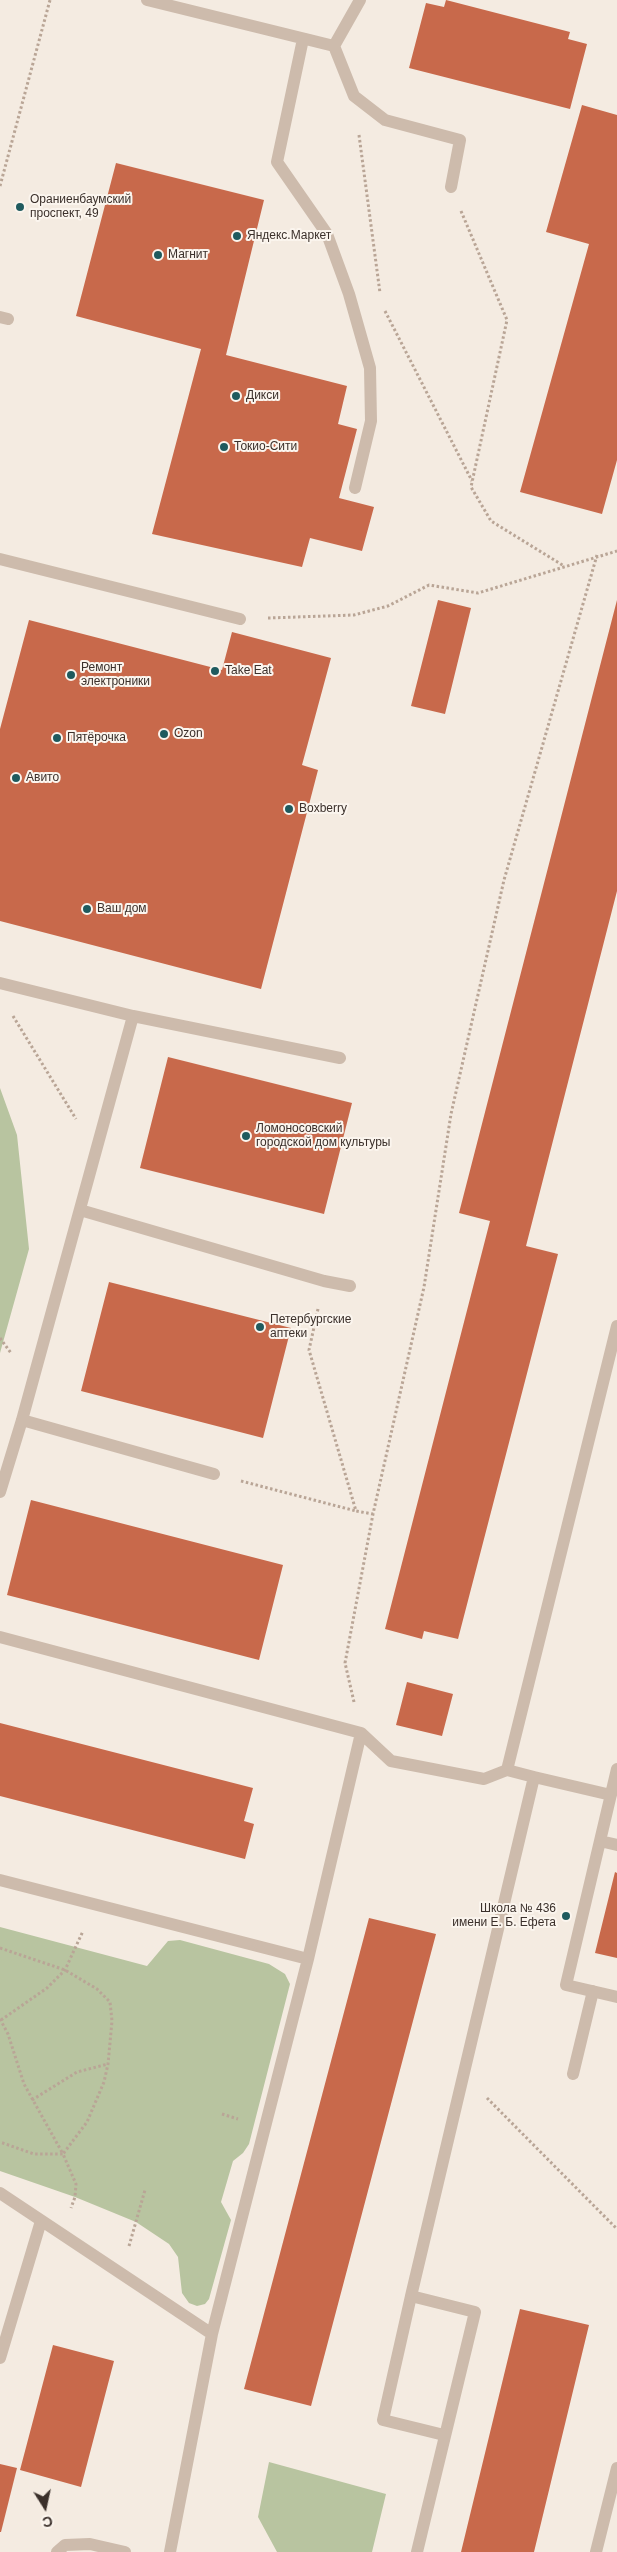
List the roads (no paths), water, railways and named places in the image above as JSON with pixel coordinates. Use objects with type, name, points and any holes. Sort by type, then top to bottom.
[{"type":"lane","points":[[147,0],[334,46]]},
{"type":"lane","points":[[334,46],[360,0]]},
{"type":"lane","points":[[303,39],[277,162],[327,234],[349,294],[370,368],[371,421],[355,488]]},
{"type":"lane","points":[[334,46],[354,96],[385,120],[460,140],[451,187]]},
{"type":"lane","points":[[0,559],[240,619]]},
{"type":"lane","points":[[0,983],[133,1016],[340,1058]]},
{"type":"lane","points":[[0,1492],[22,1420],[133,1016]]},
{"type":"lane","points":[[80,1210],[324,1281],[350,1286]]},
{"type":"lane","points":[[507,1770],[617,1326]]},
{"type":"lane","points":[[22,1420],[214,1474]]},
{"type":"lane","points":[[0,1637],[361,1733],[391,1761],[484,1779],[507,1770],[611,1794]]},
{"type":"lane","points":[[170,2552],[212,2334],[308,1959],[361,1733]]},
{"type":"lane","points":[[616,1776],[566,1984],[617,1998]]},
{"type":"lane","points":[[444,2435],[383,2420],[410,2296],[534,1777]]},
{"type":"lane","points":[[600,1841],[617,1845]]},
{"type":"lane","points":[[0,1880],[308,1959]]},
{"type":"lane","points":[[572,2074],[593,1991]]},
{"type":"lane","points":[[0,2193],[212,2334]]},
{"type":"lane","points":[[0,2358],[41,2221]]},
{"type":"lane","points":[[410,2296],[475,2312],[417,2552]]},
{"type":"lane","points":[[596,2552],[617,2468]]},
{"type":"lane","points":[[57,2552],[65,2545],[90,2544],[125,2552]]},
{"type":"place","name":"Ораниенбаумский проспект, 49","points":[[20,207]]},
{"type":"place","name":"Яндекс.Маркет","points":[[237,236]]},
{"type":"place","name":"Магнит","points":[[158,255]]},
{"type":"place","name":"Дикси","points":[[236,396]]},
{"type":"place","name":"Токио-Сити","points":[[224,447]]},
{"type":"place","name":"Take Eat","points":[[215,671]]},
{"type":"place","name":"Ремонт электроники","points":[[71,675]]},
{"type":"place","name":"Ozon","points":[[164,734]]},
{"type":"place","name":"Пятёрочка","points":[[57,738]]},
{"type":"place","name":"Авито","points":[[16,778]]},
{"type":"place","name":"Boxberry","points":[[289,809]]},
{"type":"place","name":"Ваш дом","points":[[87,909]]},
{"type":"place","name":"Ломоносовский городской дом культуры","points":[[246,1136]]},
{"type":"place","name":"Петербургские аптеки","points":[[260,1327]]},
{"type":"place","name":"Школа № 436 имени Е. Б. Ефета","points":[[566,1916]]}]
